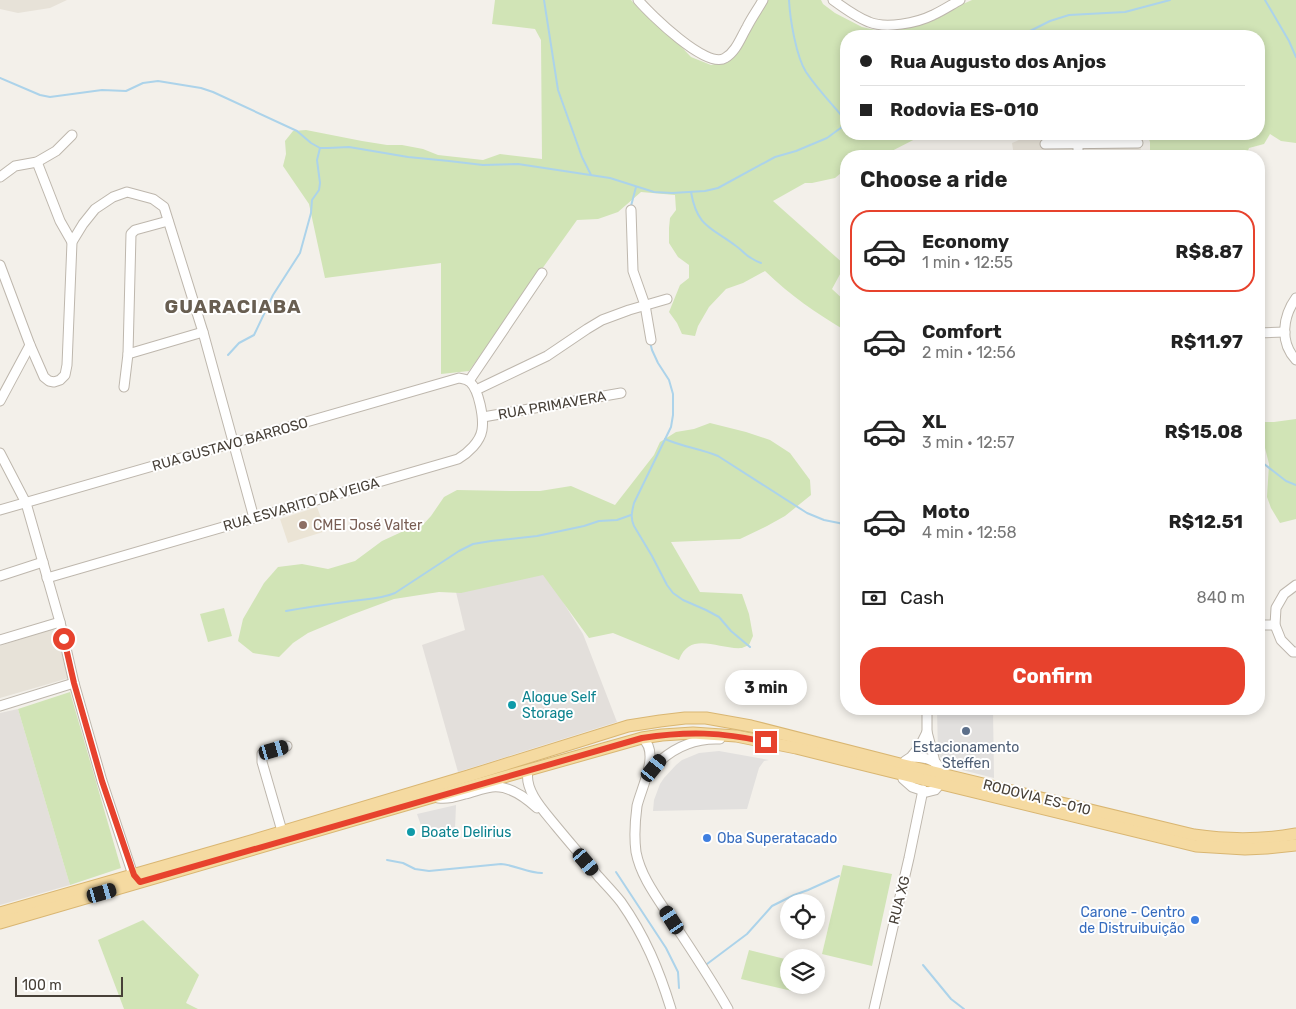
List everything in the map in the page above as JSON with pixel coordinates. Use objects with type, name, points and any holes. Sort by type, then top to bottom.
[{"type":"main road","name":"RODOVIA ES-010","points":[[0,923],[282,831],[628,726],[685,718],[706,718],[732,722],[906,765],[941,779],[1196,846],[1245,849],[1296,845]]},
{"type":"main road","points":[[628,726],[642,738]]},
{"type":"main road","name":"RODOVIA ES-010","points":[[0,912],[137,878],[642,738],[670,734],[717,733],[796,748],[906,765]]},
{"type":"main road","points":[[528,770],[532,762],[541,753]]},
{"type":"main road","name":"RODOVIA ES-010","points":[[941,779],[1194,835],[1243,839],[1273,838],[1296,834]]},
{"type":"street","points":[[643,2],[683,43],[703,56],[717,61],[726,58],[734,49],[763,0]]},
{"type":"street","points":[[838,2],[870,23],[892,25],[920,20],[960,0]]},
{"type":"street","points":[[0,177],[14,166],[36,162],[56,151],[72,135]]},
{"type":"street","points":[[1045,144],[1071,140]]},
{"type":"street","points":[[1093,140],[1138,143]]},
{"type":"street","points":[[36,162],[60,221],[72,242]]},
{"type":"street","points":[[0,265],[44,377],[54,382],[60,380],[65,375],[66,365],[72,242],[95,209],[113,196],[126,192],[153,199],[164,208],[203,332],[254,518]]},
{"type":"street","points":[[631,210],[634,271],[645,305],[651,340]]},
{"type":"street","points":[[124,387],[128,354],[131,234],[135,230],[168,221]]},
{"type":"street","points":[[469,381],[542,273]]},
{"type":"street","points":[[1296,298],[1290,306],[1285,319],[1284,332],[1287,345],[1296,360]]},
{"type":"street","points":[[476,390],[547,356],[602,320],[667,299]]},
{"type":"street","points":[[128,354],[203,332]]},
{"type":"street","points":[[1265,333],[1284,332]]},
{"type":"street","points":[[0,401],[30,345]]},
{"type":"street","name":"RUA GUSTAVO BARROSO","points":[[0,510],[460,378],[469,381]]},
{"type":"street","name":"RUA ESVARITO DA VEIGA","points":[[47,578],[458,459],[466,455],[471,449],[482,430],[482,417],[476,390],[469,381]]},
{"type":"street","name":"RUA PRIMAVERA","points":[[482,417],[621,393]]},
{"type":"street","points":[[0,453],[26,502],[102,781],[137,878]]},
{"type":"street","points":[[0,576],[43,562]]},
{"type":"street","points":[[1296,586],[1284,594],[1276,608],[1275,625],[1281,640],[1293,652],[1296,652]]},
{"type":"street","points":[[0,640],[60,622]]},
{"type":"street","points":[[1265,625],[1275,625]]},
{"type":"street","points":[[0,706],[74,683]]},
{"type":"street","points":[[926,715],[927,732],[934,762]]},
{"type":"street","points":[[906,765],[923,758],[934,762],[940,767],[941,779],[935,790],[923,790],[912,787],[903,779],[906,765],[920,746],[927,732]]},
{"type":"street","points":[[642,738],[650,747],[651,754],[639,798],[635,822],[636,848],[640,865],[651,888],[728,1009]]},
{"type":"street","points":[[646,778],[660,761],[675,749],[691,742],[716,739],[746,742],[786,751],[796,748]]},
{"type":"street","points":[[282,831],[262,762],[262,754],[287,746]]},
{"type":"street","points":[[528,770],[526,777],[532,794],[552,822],[620,902],[638,928],[656,964],[671,1009]]},
{"type":"street","points":[[434,797],[449,799],[492,787],[505,788],[516,792],[530,801],[552,822]]},
{"type":"street","name":"RUA XG","points":[[874,1009],[923,790]]},
{"type":"street","points":[[723,999],[724,1009]]},
{"type":"shaded area","points":[[0,0],[67,0],[50,8],[18,13],[0,9]]},
{"type":"shaded area","points":[[1019,140],[1140,140],[1141,150],[1013,150],[1012,143]]},
{"type":"shaded area","name":"CMEI José Valter","points":[[317,507],[326,531],[288,543],[280,519]]},
{"type":"shaded area","points":[[545,573],[583,634],[617,722],[458,772],[422,645],[465,630],[456,592]]},
{"type":"shaded area","points":[[54,628],[69,678],[0,698],[0,646]]},
{"type":"shaded area","points":[[18,709],[70,885],[0,905],[0,713]]},
{"type":"shaded area","name":"Estacionamento Steffen","points":[[937,715],[993,715],[994,778],[950,767],[944,763],[938,753]]},
{"type":"shaded area","points":[[719,751],[769,760],[764,761],[759,768],[747,809],[653,811],[654,800],[660,784],[676,765],[682,760],[699,753]]},
{"type":"shaded area","name":"Boate Delirius","points":[[456,805],[455,829],[425,837],[417,814]]},
{"type":"green space","points":[[495,0],[631,0],[640,10],[659,23],[691,57],[711,65],[728,61],[768,0],[821,0],[823,4],[835,13],[862,27],[876,30],[840,30],[840,140],[913,140],[894,150],[840,150],[840,174],[835,178],[805,183],[773,201],[840,261],[840,274],[832,289],[840,296],[840,327],[804,304],[765,271],[743,283],[726,289],[709,307],[698,326],[695,336],[682,334],[669,312],[680,285],[689,278],[689,265],[678,257],[669,243],[670,218],[676,210],[675,195],[641,192],[618,212],[598,219],[577,220],[469,371],[441,374],[441,263],[325,278],[309,204],[283,166],[286,154],[285,141],[293,131],[306,130],[387,145],[402,145],[423,149],[438,155],[483,160],[500,154],[542,159],[541,40],[535,29],[492,24]]},
{"type":"green space","points":[[972,0],[1296,0],[1296,143],[1281,141],[1270,134],[1264,144],[1249,148],[1248,150],[1150,150],[1149,140],[1265,140],[1265,30],[885,30],[920,23]]},
{"type":"green space","points":[[1296,419],[1296,519],[1280,523],[1267,497],[1269,464],[1265,448],[1265,422]]},
{"type":"green space","points":[[710,423],[770,440],[790,453],[810,480],[811,495],[785,516],[740,539],[671,542],[700,592],[742,594],[749,614],[753,636],[749,645],[742,648],[733,648],[698,644],[690,646],[684,651],[679,660],[613,633],[589,638],[543,575],[461,593],[439,592],[394,599],[308,633],[293,643],[279,657],[253,653],[238,641],[243,619],[264,583],[278,567],[302,564],[328,569],[355,561],[382,541],[408,529],[419,529],[444,497],[457,490],[540,491],[571,486],[615,505],[654,455],[660,442],[676,432],[694,429]]},
{"type":"green space","points":[[224,608],[232,636],[208,642],[200,614]]},
{"type":"green space","points":[[70,692],[121,868],[70,885],[18,709]]},
{"type":"green space","points":[[843,865],[892,874],[872,966],[825,955],[825,949],[823,949]]},
{"type":"green space","points":[[143,920],[199,975],[186,1003],[198,1009],[124,1009],[98,940]]},
{"type":"green space","points":[[749,950],[780,958],[780,988],[741,979]]},
{"type":"waterway","points":[[544,0],[558,90],[582,157],[591,175]]},
{"type":"waterway","points":[[789,0],[794,37],[802,65],[815,85],[840,114]]},
{"type":"waterway","points":[[1032,30],[1050,21],[1069,15],[1125,12],[1170,0]]},
{"type":"waterway","points":[[1265,0],[1296,57]]},
{"type":"waterway","points":[[0,78],[40,95],[50,97],[102,90],[126,91],[143,83],[158,81],[201,88],[297,131],[320,148],[349,147],[408,157],[483,165],[518,164],[610,178],[654,192],[705,191],[718,188],[775,157],[796,151],[827,138],[840,128]]},
{"type":"waterway","points":[[228,355],[239,343],[254,335],[273,295],[300,253],[311,213],[312,200],[319,190],[317,160],[320,148]]},
{"type":"waterway","points":[[631,206],[636,187]]},
{"type":"waterway","points":[[691,192],[697,213],[706,225],[749,257],[761,263]]},
{"type":"waterway","points":[[650,342],[658,363],[669,380],[673,394],[673,415],[671,427],[634,503],[632,520],[673,593],[683,600],[719,617],[731,631],[750,647]]},
{"type":"waterway","points":[[665,439],[718,456],[807,513],[824,520],[840,523]]},
{"type":"waterway","points":[[1265,465],[1286,481],[1296,485]]},
{"type":"waterway","points":[[286,611],[390,595],[473,544],[537,536],[599,521],[617,520],[631,515]]},
{"type":"waterway","points":[[387,860],[403,863],[415,869],[429,871],[501,864],[542,873]]},
{"type":"waterway","points":[[616,872],[666,948],[678,972],[679,988]]},
{"type":"waterway","points":[[707,964],[747,934],[772,906],[839,876]]},
{"type":"waterway","points":[[923,965],[951,999],[964,1009]]},
{"type":"place","name":"CMEI José Valter","points":[[303,525]]},
{"type":"place","name":"Alogue Self Storage","points":[[512,705]]},
{"type":"place","name":"Estacionamento Steffen","points":[[966,731]]},
{"type":"place","name":"Boate Delirius","points":[[411,832]]},
{"type":"place","name":"Oba Superatacado","points":[[707,838]]},
{"type":"place","name":"Carone - Centro de Distruibuição","points":[[1195,920]]},
{"type":"district","name":"GUARACIABA","points":[[233,306]]},
{"type":"route","points":[[64,639],[74,683],[102,781],[134,875],[140,882],[642,738],[662,735],[717,733],[766,742]]}]
